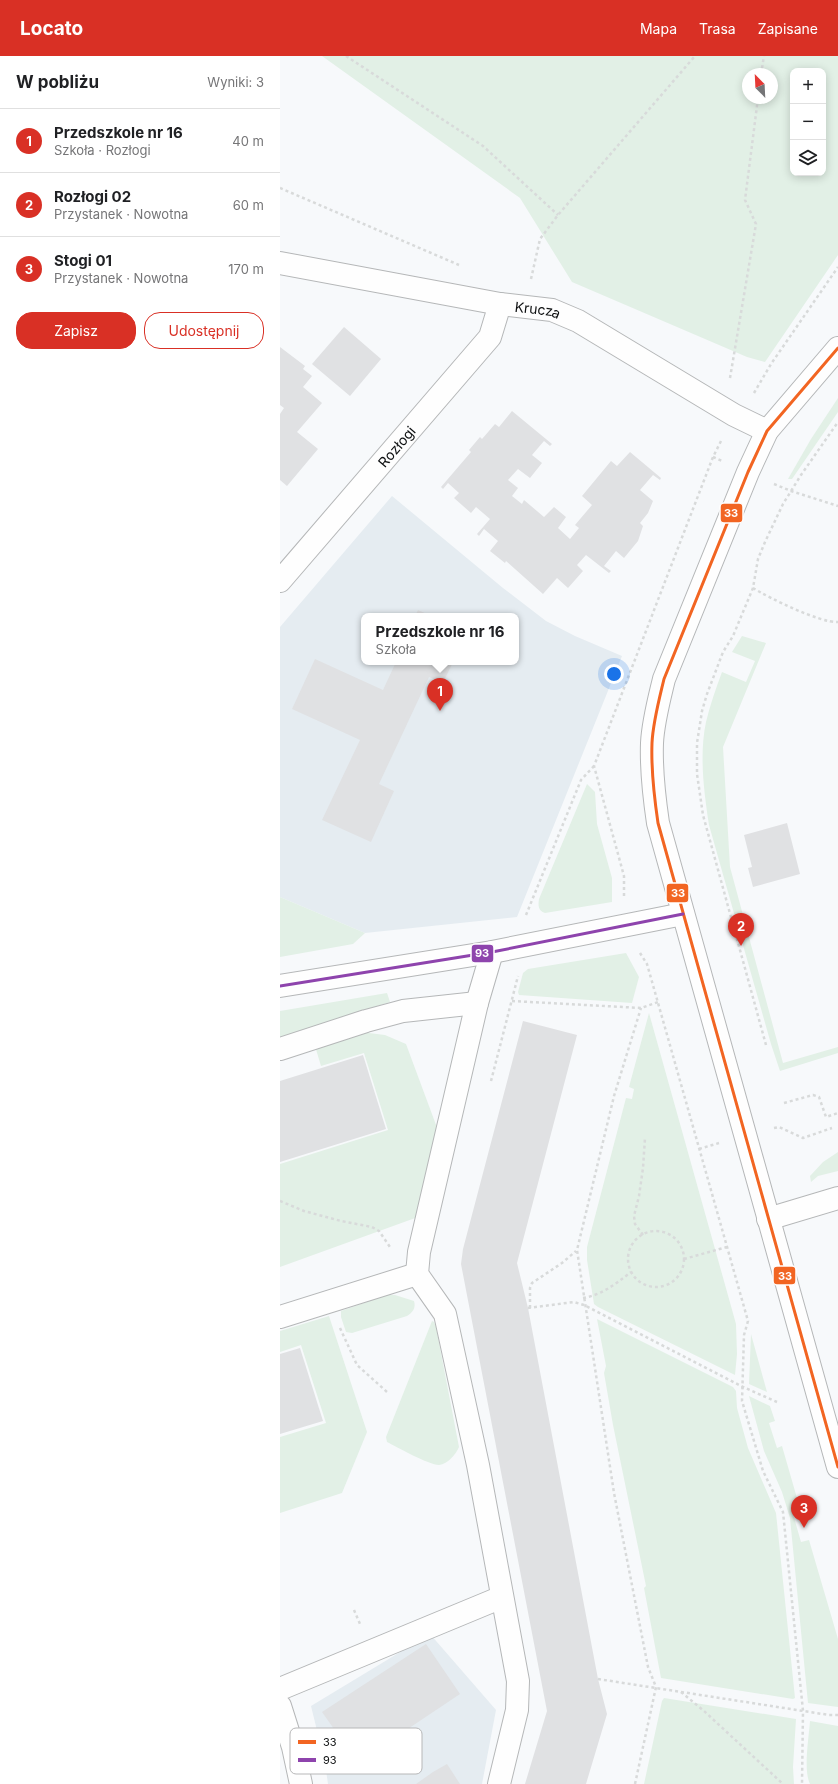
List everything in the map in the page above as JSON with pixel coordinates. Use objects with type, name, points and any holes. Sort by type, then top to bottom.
[{"type":"street","name":"Krucza","points":[[280,263],[500,304],[552,310],[578,321],[734,415],[767,431]]},
{"type":"street","name":"Rozłogi","points":[[280,581],[490,337],[500,304]]},
{"type":"street","points":[[838,348],[767,431],[745,480],[664,679],[656,714],[652,742],[652,784],[658,823],[838,1467]]},
{"type":"street","points":[[280,986],[492,952],[683,914]]},
{"type":"street","points":[[492,952],[477,1003],[419,1252],[416,1274],[445,1314],[478,1465],[518,1681],[517,1710],[499,1784]]},
{"type":"street","points":[[280,1049],[366,1021],[403,1011],[477,1003]]},
{"type":"street","points":[[768,1218],[838,1198]]},
{"type":"street","points":[[280,1317],[416,1274]]},
{"type":"street","points":[[280,1689],[502,1597]]},
{"type":"street","points":[[280,1706],[290,1739]]},
{"type":"street","points":[[299,1774],[301,1784]]},
{"type":"path","points":[[346,56],[483,146],[558,215]]},
{"type":"path","points":[[526,307],[540,239],[558,215],[695,56]]},
{"type":"path","points":[[762,68],[764,56]]},
{"type":"path","points":[[729,380],[756,224],[745,200],[757,104]]},
{"type":"path","points":[[280,188],[462,267]]},
{"type":"path","points":[[751,398],[771,364],[838,267]]},
{"type":"path","points":[[766,1045],[706,830],[700,802],[697,774],[699,726],[707,694],[720,660],[733,636],[753,588],[758,559],[777,517],[791,491],[838,422]]},
{"type":"path","points":[[791,491],[838,506]]},
{"type":"path","points":[[753,588],[786,606],[830,621],[838,622]]},
{"type":"path","points":[[526,916],[581,780],[594,766]]},
{"type":"path","points":[[490,1083],[518,973]]},
{"type":"path","points":[[512,1001],[641,1008],[658,1002]]},
{"type":"path","points":[[635,1784],[656,1687],[648,1668],[614,1493],[594,1356],[584,1305],[577,1250],[614,1096],[641,1008]]},
{"type":"path","points":[[784,1103],[813,1095],[819,1097],[826,1116],[838,1112]]},
{"type":"path","points":[[792,1133],[803,1138],[832,1128]]},
{"type":"path","points":[[642,1235],[635,1224],[634,1216],[640,1189],[645,1138]]},
{"type":"path","points":[[280,1201],[312,1213],[341,1221],[372,1227],[379,1230],[382,1237]]},
{"type":"path","points":[[656,1232],[670,1235],[680,1245],[684,1258],[683,1268],[679,1276],[672,1283],[663,1287],[654,1287],[645,1285],[637,1280],[631,1272],[628,1258],[632,1245],[642,1235],[656,1232]]},
{"type":"path","points":[[684,1258],[727,1247]]},
{"type":"path","points":[[577,1250],[562,1264],[532,1283],[530,1288],[529,1308],[574,1302],[584,1305],[743,1387],[777,1402]]},
{"type":"path","points":[[583,1298],[590,1297],[612,1286],[631,1272]]},
{"type":"path","points":[[323,1304],[334,1316],[357,1364],[387,1392]]},
{"type":"path","points":[[748,1321],[744,1335],[742,1401],[763,1471],[783,1512],[803,1711],[802,1784]]},
{"type":"path","points":[[598,1679],[803,1711],[838,1715]]},
{"type":"path","points":[[680,1691],[704,1711],[783,1784]]},
{"type":"shaded area","points":[[322,56],[838,56],[838,255],[765,362],[747,357],[572,282],[520,198]]},
{"type":"shaded area","points":[[838,398],[838,412],[792,479],[788,479],[811,439]]},
{"type":"shaded area","points":[[392,496],[503,588],[546,621],[575,636],[622,656],[517,917],[365,933],[280,897],[280,627]]},
{"type":"shaded area","points":[[742,636],[766,643],[723,747],[730,867],[783,1063],[838,1047],[838,1053],[780,1071],[709,825],[704,787],[703,747],[706,722],[722,672],[746,682],[755,661],[732,652]]},
{"type":"shaded area","points":[[587,784],[595,792],[597,824],[612,878],[612,902],[545,913],[539,908],[539,899]]},
{"type":"shaded area","points":[[280,897],[365,933],[353,944],[280,957]]},
{"type":"shaded area","points":[[626,953],[639,977],[632,1003],[519,995],[518,992],[523,973],[528,969]]},
{"type":"shaded area","points":[[387,993],[390,1002],[280,1037],[280,1011]]},
{"type":"shaded area","points":[[649,1013],[736,1324],[737,1354],[735,1375],[594,1304],[587,1260],[587,1247],[626,1098],[632,1099],[634,1089],[629,1087]]},
{"type":"shaded area","points":[[361,1032],[385,1035],[406,1044],[439,1133],[418,1217],[280,1267],[280,1164],[388,1130],[364,1053],[321,1066],[315,1046]]},
{"type":"shaded area","points":[[838,1152],[838,1171],[818,1176],[811,1182],[810,1176],[823,1162]]},
{"type":"shaded area","points":[[387,1295],[395,1295],[414,1301],[414,1310],[407,1316],[352,1333],[346,1332],[341,1317],[341,1311]]},
{"type":"shaded area","points":[[329,1316],[367,1432],[342,1493],[280,1513],[280,1437],[326,1423],[301,1345],[280,1352],[280,1331]]},
{"type":"shaded area","points":[[597,1319],[733,1387],[736,1391],[737,1408],[748,1448],[776,1513],[795,1698],[793,1699],[661,1678],[644,1588],[646,1586],[613,1425],[604,1373],[606,1366]]},
{"type":"shaded area","points":[[432,1321],[436,1327],[459,1447],[456,1453],[446,1463],[439,1465],[421,1459],[387,1442],[386,1437]]},
{"type":"shaded area","points":[[751,1334],[767,1392],[749,1384]]},
{"type":"shaded area","points":[[749,1396],[770,1406],[775,1421],[769,1423],[777,1448],[782,1446],[801,1512],[793,1514],[801,1542],[809,1540],[838,1639],[838,1707],[808,1703],[790,1518],[782,1492],[764,1451]]},
{"type":"shaded area","points":[[430,1634],[496,1710],[482,1784],[328,1784],[327,1774],[422,1774],[422,1728],[316,1728],[311,1706]]},
{"type":"shaded area","points":[[664,1698],[796,1719],[793,1767],[794,1784],[644,1784],[662,1701]]},
{"type":"shaded area","points":[[810,1721],[838,1726],[838,1784],[810,1784],[807,1762]]},
{"type":"building","points":[[344,327],[381,359],[350,396],[312,364]]},
{"type":"building","points":[[280,347],[305,366],[303,369],[312,376],[303,387],[322,403],[297,432],[318,449],[287,486],[280,480],[280,414],[284,408],[280,405]]},
{"type":"building","points":[[512,411],[552,444],[550,446],[544,441],[532,455],[542,463],[530,478],[518,469],[508,480],[518,488],[512,496],[522,504],[524,500],[544,517],[554,507],[566,517],[558,528],[570,539],[579,528],[575,525],[592,505],[582,496],[611,461],[617,466],[630,452],[661,478],[660,480],[653,475],[640,490],[653,501],[648,513],[640,523],[643,526],[638,541],[624,558],[616,551],[604,566],[611,571],[609,573],[586,555],[577,565],[583,571],[568,588],[557,578],[543,594],[506,561],[505,563],[490,551],[498,541],[484,529],[479,536],[477,534],[490,519],[476,507],[471,513],[454,498],[459,493],[448,483],[443,489],[441,487],[471,452],[469,450],[480,437],[482,439],[495,424],[499,427]]},
{"type":"building","points":[[418,610],[424,613],[416,613]]},
{"type":"building","points":[[315,659],[383,690],[395,665],[452,665],[443,683],[429,677],[379,784],[394,791],[371,842],[322,820],[360,740],[292,709]]},
{"type":"building","points":[[787,823],[800,874],[753,887],[748,868],[752,867],[744,835]]},
{"type":"building","points":[[523,1021],[577,1035],[517,1263],[528,1308],[598,1679],[607,1714],[586,1784],[525,1784],[547,1711],[461,1264],[463,1249]]},
{"type":"building","points":[[363,1055],[386,1129],[280,1162],[280,1081]]},
{"type":"building","points":[[300,1348],[323,1421],[280,1434],[280,1354]]},
{"type":"building","points":[[426,1644],[460,1694],[409,1728],[333,1728],[322,1712]]},
{"type":"building","points":[[447,1764],[460,1784],[416,1784],[433,1772]]},
{"type":"transit line","name":"33","points":[[838,348],[767,431],[748,472],[664,679],[656,711],[652,743],[653,783],[658,823],[838,1467]]},
{"type":"transit line","name":"93","points":[[280,986],[492,952],[683,914]]},
{"type":"place","name":"Przedszkole nr 16","points":[[440,711]]},
{"type":"place","name":"Rozłogi 02","points":[[741,946]]},
{"type":"place","name":"Stogi 01","points":[[804,1528]]}]
